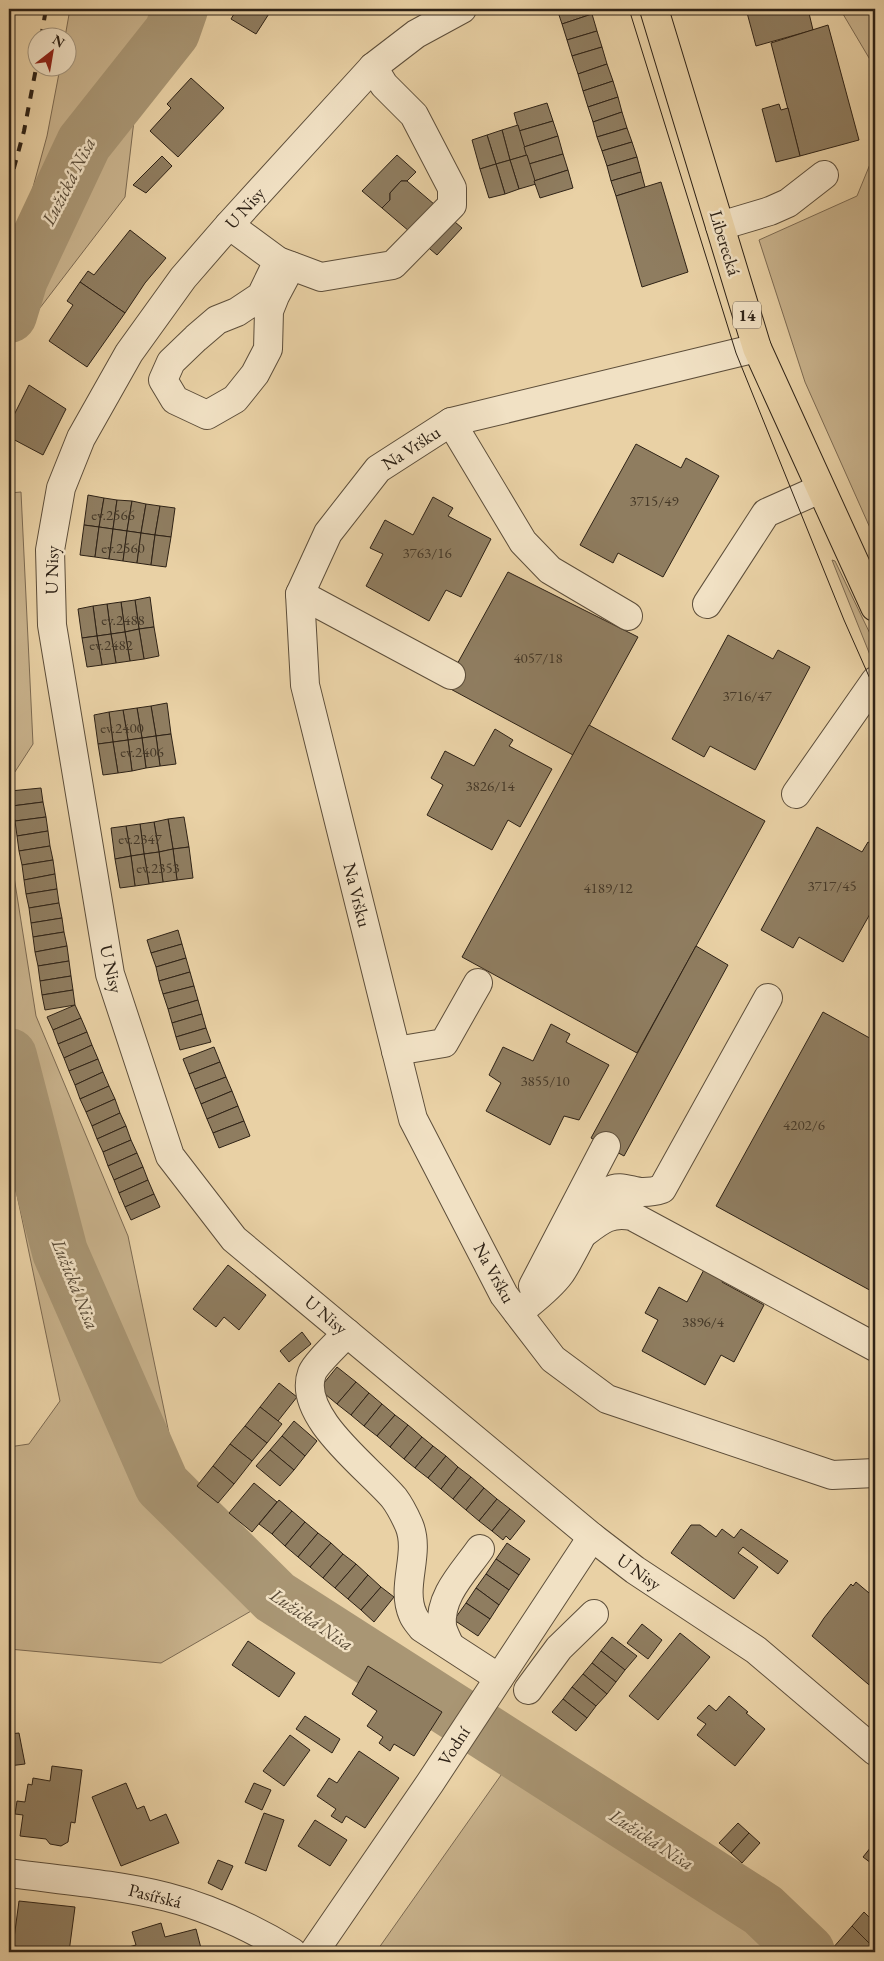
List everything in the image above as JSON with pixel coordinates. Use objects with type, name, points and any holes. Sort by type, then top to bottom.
[{"type":"main road","name":"Liberecká","points":[[654,9],[757,348],[875,607]]},
{"type":"street","name":"U Nisy","points":[[462,9],[416,34],[373,67],[229,224],[183,278],[129,353],[81,438],[61,488],[50,550],[52,625],[110,974],[170,1156],[234,1239],[592,1537],[634,1570],[756,1650],[875,1751]]},
{"type":"street","points":[[229,224],[284,263],[321,277],[393,265],[452,205],[452,188],[414,115],[384,86],[373,67]]},
{"type":"street","points":[[720,226],[770,211],[788,203],[824,175]]},
{"type":"street","points":[[284,263],[270,311],[268,349],[256,374],[236,399],[207,415],[175,400],[163,380],[171,362],[217,320],[237,312],[261,296],[284,263]]},
{"type":"street","name":"Na Vršku","points":[[757,348],[451,422],[378,469],[328,533],[300,594],[305,685],[414,1119],[504,1295],[553,1359],[607,1399],[832,1475],[875,1473]]},
{"type":"street","points":[[451,422],[523,542],[550,570],[628,616]]},
{"type":"street","points":[[706,604],[766,513],[820,489]]},
{"type":"street","points":[[300,594],[451,675]]},
{"type":"street","points":[[796,794],[875,681]]},
{"type":"street","points":[[396,1051],[444,1043],[478,983]]},
{"type":"street","points":[[518,1313],[559,1275],[601,1201],[609,1191],[617,1188],[654,1192],[662,1189],[768,998]]},
{"type":"street","points":[[518,1313],[606,1146]]},
{"type":"street","points":[[584,1233],[607,1217],[620,1214],[632,1216],[875,1347]]},
{"type":"street","points":[[347,1333],[312,1372],[309,1387],[314,1406],[330,1432],[395,1500],[410,1526],[413,1550],[409,1596],[413,1615],[422,1628],[449,1644],[492,1687]]},
{"type":"street","name":"Vodní","points":[[314,1952],[459,1739],[592,1537]]},
{"type":"street","points":[[449,1644],[442,1627],[442,1609],[449,1593],[480,1549]]},
{"type":"street","points":[[514,1654],[535,1680],[558,1648],[594,1614]]},
{"type":"street","name":"Pasířská","points":[[9,1873],[130,1889],[168,1897],[224,1918],[292,1952]]},
{"type":"shaded area","points":[[70,9],[210,9],[137,95],[125,197],[10,347],[9,361],[9,275],[47,136],[58,78],[78,78],[78,28],[67,28]]},
{"type":"shaded area","points":[[840,9],[875,9],[875,68]]},
{"type":"shaded area","points":[[875,152],[875,539],[805,382],[759,240],[857,196]]},
{"type":"shaded area","points":[[21,492],[33,744],[9,781],[9,493]]},
{"type":"shaded area","points":[[832,560],[835,561],[875,644],[875,654],[872,660]]},
{"type":"shaded area","points":[[9,845],[36,1016],[128,1236],[177,1472],[185,1488],[291,1588],[161,1663],[9,1649],[9,1447],[29,1444],[60,1401],[12,1171],[9,1170]]},
{"type":"shaded area","points":[[506,1768],[788,1952],[376,1952]]},
{"type":"building","points":[[237,9],[272,9],[256,34],[231,19]]},
{"type":"building","points":[[557,9],[590,9],[592,14],[562,24]]},
{"type":"building","points":[[746,9],[808,9],[813,30],[756,46]]},
{"type":"building","points":[[592,14],[597,31],[567,40],[562,24]]},
{"type":"building","points":[[828,25],[859,140],[800,156],[771,43]]},
{"type":"building","points":[[597,31],[602,47],[572,56],[567,40]]},
{"type":"building","points":[[602,47],[607,64],[578,74],[572,56]]},
{"type":"building","points":[[607,64],[613,81],[583,91],[578,74]]},
{"type":"building","points":[[191,78],[224,108],[178,157],[150,131],[171,108],[167,104]]},
{"type":"building","points":[[613,81],[618,97],[588,107],[583,91]]},
{"type":"building","points":[[618,97],[622,112],[593,122],[588,107]]},
{"type":"building","points":[[547,103],[553,121],[519,131],[514,113]]},
{"type":"building","points":[[779,104],[781,110],[788,108],[800,156],[776,162],[762,109]]},
{"type":"building","points":[[622,112],[627,128],[597,137],[593,122]]},
{"type":"building","points":[[553,121],[558,136],[524,147],[519,131]]},
{"type":"building","points":[[518,125],[527,155],[510,160],[502,130]]},
{"type":"building","points":[[627,128],[632,142],[602,151],[597,137]]},
{"type":"building","points":[[502,130],[510,160],[496,164],[487,135]]},
{"type":"building","points":[[487,135],[496,164],[480,169],[472,140]]},
{"type":"building","points":[[558,136],[563,154],[529,164],[524,147]]},
{"type":"building","points":[[632,142],[637,157],[607,166],[602,151]]},
{"type":"building","points":[[563,154],[568,170],[534,181],[529,164]]},
{"type":"building","points":[[397,155],[416,172],[407,181],[401,181],[390,193],[390,200],[382,208],[362,191]]},
{"type":"building","points":[[527,155],[536,184],[519,189],[510,160]]},
{"type":"building","points":[[162,156],[172,166],[146,193],[133,185]]},
{"type":"building","points":[[637,157],[641,172],[611,181],[607,166]]},
{"type":"building","points":[[510,160],[519,189],[505,194],[496,164]]},
{"type":"building","points":[[496,164],[505,194],[489,198],[480,169]]},
{"type":"building","points":[[568,170],[573,188],[540,198],[534,181]]},
{"type":"building","points":[[641,172],[645,187],[616,196],[611,181]]},
{"type":"building","points":[[401,181],[407,181],[462,228],[437,255],[382,208],[390,200],[390,193]]},
{"type":"building","points":[[661,182],[688,272],[642,287],[616,196]]},
{"type":"building","points":[[130,230],[166,258],[145,283],[125,313],[80,282],[88,271],[94,275]]},
{"type":"building","points":[[80,282],[125,313],[87,367],[49,341],[73,305],[67,301]]},
{"type":"building","points":[[29,385],[66,409],[43,455],[9,437],[9,425]]},
{"type":"building","points":[[636,444],[681,468],[686,458],[719,476],[663,577],[618,553],[613,563],[580,545]]},
{"type":"building","points":[[88,495],[104,498],[99,527],[84,525]]},
{"type":"building","points":[[433,497],[453,508],[448,516],[491,539],[461,597],[446,590],[429,621],[366,586],[383,554],[370,548],[385,520],[413,535]]},
{"type":"building","points":[[104,498],[117,500],[113,529],[99,527]]},
{"type":"building","points":[[117,500],[132,501],[127,531],[113,529]]},
{"type":"building","points":[[132,501],[146,504],[141,533],[127,531]]},
{"type":"building","points":[[146,504],[160,506],[155,535],[141,533]]},
{"type":"building","points":[[160,506],[175,508],[171,537],[155,535]]},
{"type":"building","points":[[84,525],[99,527],[95,557],[80,555]]},
{"type":"building","points":[[99,527],[113,529],[109,559],[95,557]]},
{"type":"building","points":[[113,529],[127,531],[123,561],[109,559]]},
{"type":"building","points":[[127,531],[141,533],[137,563],[123,561]]},
{"type":"building","points":[[141,533],[155,535],[151,565],[137,563]]},
{"type":"building","points":[[155,535],[171,537],[166,567],[151,565]]},
{"type":"building","points":[[508,572],[638,637],[573,755],[445,686]]},
{"type":"building","points":[[150,597],[154,627],[139,629],[135,600]]},
{"type":"building","points":[[135,600],[139,629],[125,632],[121,602]]},
{"type":"building","points":[[121,602],[125,632],[111,634],[107,604]]},
{"type":"building","points":[[107,604],[111,634],[97,636],[93,606]]},
{"type":"building","points":[[93,606],[97,636],[82,638],[78,609]]},
{"type":"building","points":[[154,627],[159,656],[144,659],[139,629]]},
{"type":"building","points":[[139,629],[144,659],[130,661],[125,632]]},
{"type":"building","points":[[125,632],[130,661],[116,663],[111,634]]},
{"type":"building","points":[[111,634],[116,663],[102,665],[97,636]]},
{"type":"building","points":[[728,635],[773,659],[778,650],[810,667],[755,770],[710,746],[704,757],[672,739]]},
{"type":"building","points":[[97,636],[102,665],[87,667],[82,638]]},
{"type":"building","points":[[167,703],[171,734],[156,736],[151,706]]},
{"type":"building","points":[[151,706],[156,736],[142,738],[137,708]]},
{"type":"building","points":[[137,708],[142,738],[128,740],[123,710]]},
{"type":"building","points":[[123,710],[128,740],[113,742],[109,712]]},
{"type":"building","points":[[109,712],[113,742],[98,744],[94,715]]},
{"type":"building","points":[[589,725],[765,821],[637,1053],[462,957]]},
{"type":"building","points":[[495,729],[513,740],[509,746],[552,769],[520,827],[508,820],[492,850],[427,815],[443,785],[431,778],[445,751],[474,766]]},
{"type":"building","points":[[171,734],[176,764],[160,766],[156,736]]},
{"type":"building","points":[[156,736],[160,766],[146,768],[142,738]]},
{"type":"building","points":[[142,738],[146,768],[132,771],[128,740]]},
{"type":"building","points":[[128,740],[132,771],[118,773],[113,742]]},
{"type":"building","points":[[113,742],[118,773],[103,775],[98,744]]},
{"type":"building","points":[[41,788],[43,802],[12,806],[10,791]]},
{"type":"building","points":[[43,802],[46,817],[15,821],[12,806]]},
{"type":"building","points":[[46,817],[48,831],[17,836],[15,821]]},
{"type":"building","points":[[184,817],[189,847],[173,849],[168,819]]},
{"type":"building","points":[[168,819],[173,849],[159,852],[154,822]]},
{"type":"building","points":[[154,822],[159,852],[144,854],[140,824]]},
{"type":"building","points":[[140,824],[144,854],[131,856],[126,826]]},
{"type":"building","points":[[126,826],[131,856],[115,859],[111,828]]},
{"type":"building","points":[[817,827],[862,852],[868,842],[875,846],[875,905],[843,962],[799,937],[793,948],[761,930]]},
{"type":"building","points":[[48,831],[50,846],[19,851],[17,836]]},
{"type":"building","points":[[50,846],[53,860],[22,865],[19,851]]},
{"type":"building","points":[[189,847],[193,878],[177,880],[173,849]]},
{"type":"building","points":[[173,849],[177,880],[163,882],[159,852]]},
{"type":"building","points":[[159,852],[163,882],[149,884],[144,854]]},
{"type":"building","points":[[144,854],[149,884],[135,886],[131,856]]},
{"type":"building","points":[[131,856],[135,886],[120,888],[115,859]]},
{"type":"building","points":[[53,860],[55,874],[24,880],[22,865]]},
{"type":"building","points":[[55,874],[57,889],[26,894],[24,880]]},
{"type":"building","points":[[57,889],[59,903],[29,908],[26,894]]},
{"type":"building","points":[[59,903],[62,918],[31,923],[29,908]]},
{"type":"building","points":[[62,918],[64,932],[33,937],[31,923]]},
{"type":"building","points":[[178,930],[182,944],[151,953],[147,940]]},
{"type":"building","points":[[64,932],[67,946],[35,952],[33,937]]},
{"type":"building","points":[[182,944],[186,958],[156,967],[151,953]]},
{"type":"building","points":[[67,946],[69,961],[38,966],[35,952]]},
{"type":"building","points":[[696,946],[728,965],[624,1156],[591,1138]]},
{"type":"building","points":[[186,958],[190,972],[159,981],[156,967]]},
{"type":"building","points":[[69,961],[71,976],[40,981],[38,966]]},
{"type":"building","points":[[190,972],[194,986],[163,994],[159,981]]},
{"type":"building","points":[[71,976],[73,990],[42,995],[40,981]]},
{"type":"building","points":[[194,986],[198,1000],[168,1009],[163,994]]},
{"type":"building","points":[[73,990],[75,1005],[45,1010],[42,995]]},
{"type":"building","points":[[198,1000],[202,1014],[172,1023],[168,1009]]},
{"type":"building","points":[[75,1005],[81,1018],[53,1030],[47,1017]]},
{"type":"building","points":[[823,1012],[875,1041],[875,1293],[716,1206]]},
{"type":"building","points":[[202,1014],[206,1028],[176,1037],[172,1023]]},
{"type":"building","points":[[81,1018],[87,1032],[58,1044],[53,1030]]},
{"type":"building","points":[[551,1024],[570,1034],[566,1042],[609,1065],[579,1120],[564,1116],[550,1145],[486,1111],[501,1083],[489,1075],[503,1047],[533,1061]]},
{"type":"building","points":[[206,1028],[211,1042],[180,1050],[176,1037]]},
{"type":"building","points":[[87,1032],[92,1045],[64,1058],[58,1044]]},
{"type":"building","points":[[92,1045],[98,1059],[69,1071],[64,1058]]},
{"type":"building","points":[[214,1047],[220,1062],[189,1074],[183,1059]]},
{"type":"building","points":[[98,1059],[103,1072],[75,1085],[69,1071]]},
{"type":"building","points":[[220,1062],[226,1077],[195,1089],[189,1074]]},
{"type":"building","points":[[103,1072],[109,1086],[80,1099],[75,1085]]},
{"type":"building","points":[[226,1077],[232,1091],[201,1104],[195,1089]]},
{"type":"building","points":[[109,1086],[115,1099],[86,1112],[80,1099]]},
{"type":"building","points":[[232,1091],[238,1106],[207,1119],[201,1104]]},
{"type":"building","points":[[115,1099],[120,1113],[92,1126],[86,1112]]},
{"type":"building","points":[[238,1106],[244,1121],[213,1133],[207,1119]]},
{"type":"building","points":[[120,1113],[126,1126],[97,1139],[92,1126]]},
{"type":"building","points":[[244,1121],[250,1136],[219,1148],[213,1133]]},
{"type":"building","points":[[126,1126],[131,1140],[103,1152],[97,1139]]},
{"type":"building","points":[[131,1140],[137,1153],[108,1166],[103,1152]]},
{"type":"building","points":[[137,1153],[143,1167],[114,1180],[108,1166]]},
{"type":"building","points":[[143,1167],[148,1180],[119,1193],[114,1180]]},
{"type":"building","points":[[148,1180],[154,1194],[125,1207],[119,1193]]},
{"type":"building","points":[[154,1194],[160,1207],[131,1220],[125,1207]]},
{"type":"building","points":[[707,1264],[726,1275],[722,1282],[764,1305],[734,1362],[721,1355],[705,1385],[642,1351],[658,1320],[645,1313],[659,1287],[687,1302]]},
{"type":"building","points":[[228,1265],[266,1295],[239,1330],[224,1317],[216,1327],[193,1309]]},
{"type":"building","points":[[302,1332],[311,1344],[289,1362],[280,1351]]},
{"type":"building","points":[[337,1367],[356,1382],[337,1404],[319,1389]]},
{"type":"building","points":[[356,1382],[369,1393],[351,1415],[337,1404]]},
{"type":"building","points":[[279,1383],[297,1397],[278,1421],[260,1407]]},
{"type":"building","points":[[369,1393],[382,1404],[364,1426],[351,1415]]},
{"type":"building","points":[[382,1404],[395,1415],[377,1436],[364,1426]]},
{"type":"building","points":[[260,1407],[282,1424],[267,1443],[245,1426]]},
{"type":"building","points":[[395,1415],[408,1425],[390,1447],[377,1436]]},
{"type":"building","points":[[294,1421],[317,1441],[305,1456],[282,1436]]},
{"type":"building","points":[[408,1425],[422,1437],[404,1459],[390,1447]]},
{"type":"building","points":[[245,1426],[267,1443],[252,1461],[230,1444]]},
{"type":"building","points":[[282,1436],[305,1456],[294,1470],[270,1450]]},
{"type":"building","points":[[422,1437],[433,1446],[415,1468],[404,1459]]},
{"type":"building","points":[[230,1444],[252,1461],[234,1484],[213,1466]]},
{"type":"building","points":[[433,1446],[446,1456],[428,1478],[415,1468]]},
{"type":"building","points":[[270,1450],[294,1470],[280,1486],[256,1466]]},
{"type":"building","points":[[446,1456],[458,1467],[441,1489],[428,1478]]},
{"type":"building","points":[[213,1466],[234,1484],[218,1503],[197,1486]]},
{"type":"building","points":[[458,1467],[471,1477],[453,1499],[441,1489]]},
{"type":"building","points":[[471,1477],[484,1488],[466,1510],[453,1499]]},
{"type":"building","points":[[254,1483],[277,1502],[252,1532],[229,1513]]},
{"type":"building","points":[[484,1488],[497,1499],[479,1521],[466,1510]]},
{"type":"building","points":[[497,1499],[510,1509],[492,1531],[479,1521]]},
{"type":"building","points":[[279,1500],[292,1511],[272,1534],[259,1524]]},
{"type":"building","points":[[510,1509],[525,1521],[510,1540],[506,1536],[503,1540],[492,1531]]},
{"type":"building","points":[[292,1511],[305,1522],[285,1546],[272,1534]]},
{"type":"building","points":[[305,1522],[318,1533],[298,1557],[285,1546]]},
{"type":"building","points":[[691,1525],[700,1525],[716,1537],[722,1529],[734,1538],[741,1529],[788,1561],[778,1574],[743,1547],[738,1553],[758,1567],[734,1599],[671,1553]]},
{"type":"building","points":[[318,1533],[331,1543],[310,1567],[298,1557]]},
{"type":"building","points":[[331,1543],[343,1554],[323,1578],[310,1567]]},
{"type":"building","points":[[507,1543],[530,1559],[519,1575],[496,1559]]},
{"type":"building","points":[[343,1554],[356,1564],[335,1588],[323,1578]]},
{"type":"building","points":[[496,1559],[519,1575],[509,1590],[486,1574]]},
{"type":"building","points":[[356,1564],[368,1575],[348,1599],[335,1588]]},
{"type":"building","points":[[486,1574],[509,1590],[499,1605],[476,1588]]},
{"type":"building","points":[[368,1575],[381,1587],[361,1610],[348,1599]]},
{"type":"building","points":[[856,1582],[875,1598],[875,1690],[812,1636],[851,1584],[853,1586]]},
{"type":"building","points":[[381,1587],[394,1597],[374,1622],[361,1610]]},
{"type":"building","points":[[476,1588],[499,1605],[490,1619],[466,1603]]},
{"type":"building","points":[[466,1603],[490,1619],[478,1636],[454,1620]]},
{"type":"building","points":[[642,1624],[662,1640],[648,1659],[627,1643]]},
{"type":"building","points":[[680,1633],[710,1657],[658,1720],[629,1696]]},
{"type":"building","points":[[612,1637],[637,1656],[625,1670],[601,1651]]},
{"type":"building","points":[[248,1641],[295,1673],[279,1697],[232,1665]]},
{"type":"building","points":[[601,1651],[625,1670],[616,1682],[592,1663]]},
{"type":"building","points":[[592,1663],[616,1682],[607,1694],[583,1674]]},
{"type":"building","points":[[368,1666],[442,1712],[414,1756],[394,1744],[390,1751],[379,1743],[383,1737],[367,1726],[377,1711],[352,1694]]},
{"type":"building","points":[[583,1674],[607,1694],[596,1706],[572,1687]]},
{"type":"building","points":[[572,1687],[596,1706],[587,1718],[563,1699]]},
{"type":"building","points":[[729,1696],[765,1729],[735,1766],[697,1735],[706,1724],[697,1718],[709,1705],[716,1711]]},
{"type":"building","points":[[563,1699],[587,1718],[576,1731],[552,1712]]},
{"type":"building","points":[[305,1716],[340,1739],[332,1753],[296,1729]]},
{"type":"building","points":[[19,1733],[25,1764],[9,1766],[9,1734]]},
{"type":"building","points":[[290,1735],[310,1750],[284,1786],[263,1771]]},
{"type":"building","points":[[359,1751],[399,1778],[365,1828],[346,1816],[342,1823],[331,1816],[336,1809],[317,1796],[329,1778],[337,1783]]},
{"type":"building","points":[[52,1766],[82,1770],[75,1823],[71,1822],[68,1842],[61,1846],[50,1844],[46,1839],[20,1836],[23,1815],[15,1814],[17,1801],[25,1802],[28,1784],[32,1785],[33,1778],[50,1781]]},
{"type":"building","points":[[126,1783],[137,1809],[144,1806],[150,1821],[166,1814],[179,1843],[121,1866],[92,1797]]},
{"type":"building","points":[[254,1783],[271,1790],[262,1810],[245,1802]]},
{"type":"building","points":[[264,1813],[284,1820],[266,1871],[245,1863]]},
{"type":"building","points":[[315,1820],[347,1840],[330,1866],[298,1846]]},
{"type":"building","points":[[738,1823],[749,1833],[731,1853],[719,1843]]},
{"type":"building","points":[[749,1833],[760,1843],[742,1863],[731,1853]]},
{"type":"building","points":[[875,1842],[875,1866],[863,1857]]},
{"type":"building","points":[[218,1860],[233,1866],[222,1890],[208,1883]]},
{"type":"building","points":[[19,1901],[75,1907],[69,1952],[13,1946]]},
{"type":"building","points":[[864,1912],[875,1923],[875,1939],[870,1944],[852,1926]]},
{"type":"building","points":[[161,1923],[165,1937],[196,1929],[202,1952],[122,1952],[121,1949],[136,1945],[132,1932]]},
{"type":"building","points":[[852,1926],[875,1949],[875,1952],[835,1952],[832,1949]]},
{"type":"waterway","name":"Lužická Nisa","points":[[9,315],[20,279],[84,143],[172,32],[180,9]]},
{"type":"waterway","name":"Lužická Nisa","points":[[9,1056],[60,1252],[162,1485],[275,1597],[763,1910],[807,1952]]},
{"type":"tram line","points":[[629,9],[736,353],[844,620],[875,690]]},
{"type":"railway","points":[[43,28],[46,9]]},
{"type":"railway","points":[[9,186],[24,131],[34,78]]}]
